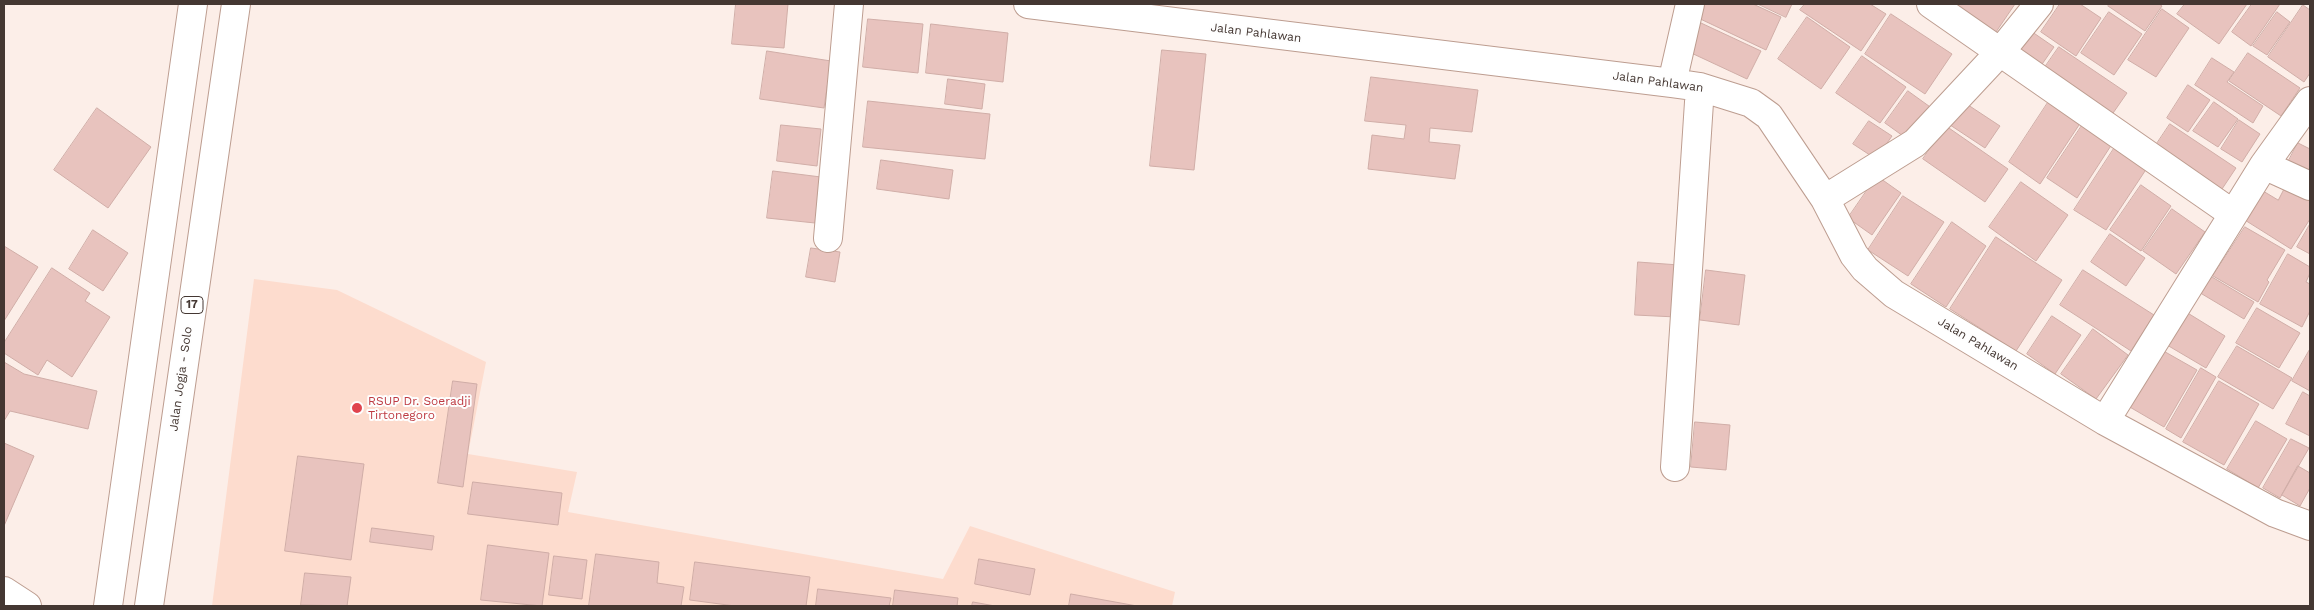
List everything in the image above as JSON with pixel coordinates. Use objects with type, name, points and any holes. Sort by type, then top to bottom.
[{"type":"main road","points":[[108,606],[193,4]]},
{"type":"main road","name":"Jalan Jogja - Solo","points":[[149,606],[236,4]]},
{"type":"main road","points":[[828,238],[849,4]]},
{"type":"main road","name":"Jalan Pahlawan","points":[[1028,4],[1188,14],[1700,87],[1751,103],[1769,116],[1825,199],[1854,255],[1866,269],[1894,294],[2105,421],[2276,513],[2310,526]]},
{"type":"main road","points":[[1672,83],[1690,4]]},
{"type":"main road","points":[[1931,4],[2233,214]]},
{"type":"main road","points":[[1825,199],[1915,143],[2001,51],[2039,4]]},
{"type":"main road","points":[[1675,467],[1700,87]]},
{"type":"main road","points":[[2105,421],[2264,165],[2310,101]]},
{"type":"main road","points":[[2264,165],[2310,186]]},
{"type":"main road","points":[[4,591],[27,606]]},
{"type":"shaded area","name":"RSUP Dr. Soeradji Tirtonegoro","points":[[254,279],[337,290],[486,362],[468,454],[577,472],[568,512],[943,579],[970,526],[1175,592],[1172,606],[212,606]]},
{"type":"building","points":[[736,4],[788,4],[784,48],[732,44]]},
{"type":"building","points":[[1699,4],[1753,4],[1781,17],[1766,50],[1694,16]]},
{"type":"building","points":[[1758,4],[1792,4],[1786,17]]},
{"type":"building","points":[[1805,4],[1870,4],[1886,14],[1861,51],[1800,10]]},
{"type":"building","points":[[1954,4],[2015,4],[1996,32]]},
{"type":"building","points":[[2060,4],[2080,4],[2101,18],[2076,56],[2041,32]]},
{"type":"building","points":[[2110,4],[2159,4],[2162,6],[2145,31],[2108,6]]},
{"type":"building","points":[[2185,4],[2247,4],[2219,44],[2177,14]]},
{"type":"building","points":[[2252,4],[2280,4],[2251,46],[2232,32]]},
{"type":"building","points":[[2303,5],[2310,10],[2310,73],[2304,82],[2268,57]]},
{"type":"building","points":[[2162,9],[2189,28],[2156,77],[2128,60]]},
{"type":"building","points":[[2109,12],[2142,34],[2114,75],[2081,53]]},
{"type":"building","points":[[2277,12],[2290,22],[2267,55],[2253,46]]},
{"type":"building","points":[[1891,14],[1952,54],[1925,94],[1865,54]]},
{"type":"building","points":[[1807,17],[1850,47],[1821,89],[1778,59]]},
{"type":"building","points":[[868,19],[923,24],[918,73],[863,67]]},
{"type":"building","points":[[1701,23],[1761,51],[1747,79],[1687,51]]},
{"type":"building","points":[[931,24],[1008,33],[1003,82],[926,73]]},
{"type":"building","points":[[2025,27],[2054,47],[2038,70],[2009,49]]},
{"type":"building","points":[[2059,47],[2127,93],[2111,116],[2043,70]]},
{"type":"building","points":[[1162,50],[1206,54],[1194,170],[1150,166]]},
{"type":"building","points":[[767,51],[831,61],[824,108],[760,99]]},
{"type":"building","points":[[2248,53],[2300,88],[2281,116],[2229,81]]},
{"type":"building","points":[[1862,56],[1906,87],[1880,123],[1836,93]]},
{"type":"building","points":[[2212,58],[2234,72],[2227,82],[2263,106],[2253,123],[2195,85]]},
{"type":"building","points":[[1371,77],[1478,90],[1472,132],[1430,128],[1429,142],[1460,145],[1455,179],[1368,169],[1372,135],[1404,139],[1406,125],[1365,121]]},
{"type":"building","points":[[948,79],[985,84],[982,109],[945,104]]},
{"type":"building","points":[[2188,85],[2210,100],[2188,132],[2167,118]]},
{"type":"building","points":[[1908,91],[1933,109],[1910,141],[1885,123]]},
{"type":"building","points":[[1959,99],[2000,126],[1985,148],[1944,121]]},
{"type":"building","points":[[868,101],[990,114],[985,159],[863,147]]},
{"type":"building","points":[[2049,101],[2081,122],[2040,184],[2009,162]]},
{"type":"building","points":[[2214,102],[2238,119],[2218,147],[2193,131]]},
{"type":"building","points":[[97,108],[151,147],[108,208],[54,170]]},
{"type":"building","points":[[2239,120],[2260,134],[2242,162],[2221,149]]},
{"type":"building","points":[[1869,121],[1892,136],[1876,159],[1853,144]]},
{"type":"building","points":[[2085,121],[2114,141],[2077,198],[2047,178]]},
{"type":"building","points":[[2170,124],[2236,168],[2220,192],[2154,148]]},
{"type":"building","points":[[781,125],[821,129],[817,166],[777,161]]},
{"type":"building","points":[[1946,126],[2008,169],[1985,202],[1923,159]]},
{"type":"building","points":[[2298,143],[2310,149],[2310,178],[2286,166]]},
{"type":"building","points":[[2115,147],[2147,168],[2106,230],[2074,210]]},
{"type":"building","points":[[881,160],[953,170],[949,199],[877,189]]},
{"type":"building","points":[[773,171],[821,177],[815,223],[767,218]]},
{"type":"building","points":[[1877,176],[1901,193],[1872,235],[1848,218]]},
{"type":"building","points":[[2021,182],[2068,215],[2036,261],[1989,227]]},
{"type":"building","points":[[2288,182],[2310,196],[2310,219],[2291,249],[2240,217],[2258,188],[2278,200]]},
{"type":"building","points":[[2141,185],[2171,206],[2141,251],[2110,230]]},
{"type":"building","points":[[1903,196],[1944,222],[1908,276],[1868,250]]},
{"type":"building","points":[[2172,209],[2205,232],[2176,274],[2143,251]]},
{"type":"building","points":[[1952,222],[1986,246],[1946,307],[1911,284]]},
{"type":"building","points":[[2310,224],[2310,254],[2297,247]]},
{"type":"building","points":[[2245,227],[2285,250],[2267,280],[2269,282],[2258,302],[2213,276]]},
{"type":"building","points":[[93,230],[128,253],[103,291],[69,269]]},
{"type":"building","points":[[2110,234],[2145,258],[2126,286],[2091,262]]},
{"type":"building","points":[[1996,237],[2062,280],[2016,351],[1950,309]]},
{"type":"building","points":[[4,246],[38,267],[4,321]]},
{"type":"building","points":[[811,248],[840,252],[835,282],[806,277]]},
{"type":"building","points":[[2288,254],[2310,267],[2310,273],[2306,282],[2310,284],[2310,311],[2302,327],[2260,304]]},
{"type":"building","points":[[1638,262],[1679,265],[1676,317],[1635,315]]},
{"type":"building","points":[[52,268],[90,293],[85,301],[110,317],[72,377],[47,360],[38,375],[4,353],[4,343]]},
{"type":"building","points":[[1706,270],[1745,275],[1739,325],[1700,320]]},
{"type":"building","points":[[2083,270],[2154,315],[2131,351],[2060,305]]},
{"type":"building","points":[[2207,274],[2254,302],[2244,319],[2197,291]]},
{"type":"building","points":[[2257,308],[2300,333],[2279,368],[2236,343]]},
{"type":"building","points":[[2186,312],[2225,336],[2206,368],[2167,345]]},
{"type":"building","points":[[2052,316],[2081,335],[2055,374],[2027,354]]},
{"type":"building","points":[[2093,329],[2128,355],[2096,399],[2061,374]]},
{"type":"building","points":[[2237,346],[2292,378],[2273,409],[2218,377]]},
{"type":"building","points":[[2160,349],[2197,370],[2164,427],[2128,406]]},
{"type":"building","points":[[2310,349],[2310,391],[2292,381]]},
{"type":"building","points":[[4,362],[24,374],[97,391],[88,429],[10,411],[4,421]]},
{"type":"building","points":[[2201,368],[2216,377],[2181,438],[2166,429]]},
{"type":"building","points":[[453,381],[477,384],[463,487],[438,483]]},
{"type":"building","points":[[2219,381],[2259,404],[2224,465],[2183,442]]},
{"type":"building","points":[[2303,392],[2310,396],[2310,436],[2286,424]]},
{"type":"building","points":[[2256,421],[2287,439],[2258,488],[2227,469]]},
{"type":"building","points":[[1695,422],[1730,425],[1726,470],[1691,467]]},
{"type":"building","points":[[2291,439],[2309,448],[2280,498],[2263,488]]},
{"type":"building","points":[[4,443],[34,456],[4,526]]},
{"type":"building","points":[[298,456],[364,464],[351,560],[285,551]]},
{"type":"building","points":[[2298,466],[2310,473],[2310,488],[2300,506],[2282,495]]},
{"type":"building","points":[[473,482],[562,493],[558,525],[468,514]]},
{"type":"building","points":[[372,528],[434,536],[432,550],[370,542]]},
{"type":"building","points":[[488,545],[549,553],[542,606],[481,600]]},
{"type":"building","points":[[596,554],[659,562],[657,583],[684,587],[681,606],[589,606]]},
{"type":"building","points":[[554,556],[587,560],[582,599],[549,595]]},
{"type":"building","points":[[979,559],[1035,569],[1030,595],[975,584]]},
{"type":"building","points":[[695,562],[810,577],[806,606],[735,606],[690,600]]},
{"type":"building","points":[[305,573],[351,577],[347,606],[301,605]]},
{"type":"building","points":[[818,589],[891,598],[889,606],[816,606]]},
{"type":"building","points":[[895,590],[958,598],[957,606],[893,606]]},
{"type":"building","points":[[1071,594],[1137,606],[1069,606]]},
{"type":"building","points":[[973,602],[995,606],[972,606]]},
{"type":"place","name":"RSUP Dr. Soeradji Tirtonegoro","points":[[357,408]]}]
